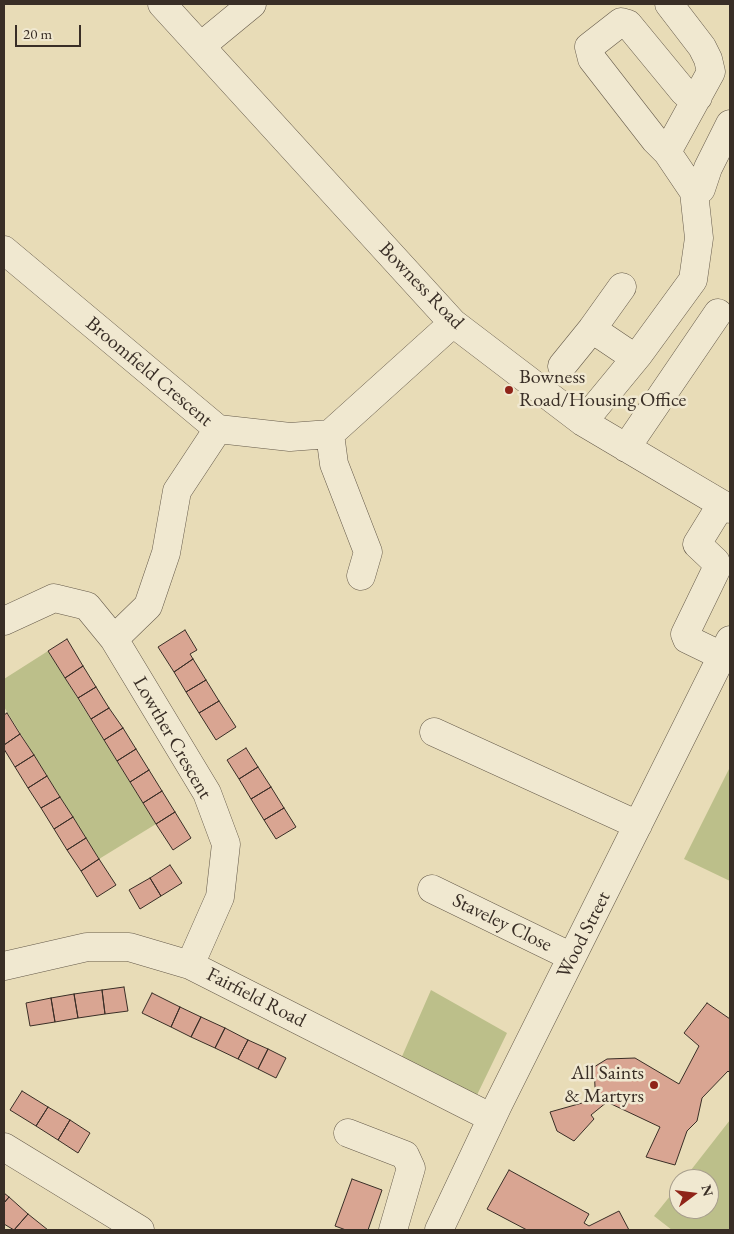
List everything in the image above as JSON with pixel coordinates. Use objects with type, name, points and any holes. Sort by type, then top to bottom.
[{"type":"street","name":"Bowness Road","points":[[162,4],[453,323],[583,422],[725,507]]},
{"type":"street","points":[[201,46],[252,4]]},
{"type":"street","points":[[667,152],[711,72],[708,59],[669,4]]},
{"type":"street","points":[[583,422],[635,358],[693,280],[699,238],[694,192],[667,152],[655,140],[592,59],[590,47],[621,22],[628,24],[684,92],[698,97]]},
{"type":"street","points":[[694,192],[701,189],[708,168],[730,124]]},
{"type":"street","name":"Broomfield Crescent","points":[[4,250],[218,429],[290,437],[330,434]]},
{"type":"street","points":[[562,366],[592,329],[622,287]]},
{"type":"street","points":[[626,448],[718,313]]},
{"type":"street","points":[[361,576],[368,552],[334,464],[330,434],[453,323]]},
{"type":"street","points":[[592,329],[635,358]]},
{"type":"street","points":[[114,639],[148,606],[166,553],[177,491],[218,429]]},
{"type":"street","points":[[725,507],[697,544],[716,562],[717,568],[685,634],[687,639],[726,648]]},
{"type":"street","name":"Lowther Crescent","points":[[8,610],[54,598],[87,606],[114,639],[207,793],[226,844],[220,897],[190,964]]},
{"type":"street","name":"Wood Street","points":[[439,1230],[492,1118],[726,648]]},
{"type":"street","points":[[434,732],[638,825]]},
{"type":"street","name":"Staveley Close","points":[[432,889],[572,957]]},
{"type":"street","name":"Fairfield Road","points":[[4,966],[96,947],[129,946],[190,964],[492,1118]]},
{"type":"street","points":[[348,1133],[405,1155],[410,1168],[392,1230]]},
{"type":"street","points":[[4,1147],[147,1227]]},
{"type":"green space","points":[[48,651],[156,824],[99,859],[4,707],[4,679]]},
{"type":"green space","points":[[730,767],[730,881],[684,859]]},
{"type":"green space","points":[[431,990],[507,1033],[476,1097],[400,1061]]},
{"type":"green space","points":[[730,1120],[730,1230],[672,1230],[654,1216],[669,1197],[669,1219],[719,1219],[719,1169],[692,1169]]},
{"type":"building","points":[[185,630],[197,650],[190,654],[193,659],[174,672],[158,647]]},
{"type":"building","points":[[67,639],[83,666],[65,678],[48,651]]},
{"type":"building","points":[[193,659],[206,680],[186,692],[174,672]]},
{"type":"building","points":[[83,666],[96,687],[78,698],[65,678]]},
{"type":"building","points":[[206,680],[219,701],[199,713],[186,692]]},
{"type":"building","points":[[96,687],[109,708],[91,719],[78,698]]},
{"type":"building","points":[[219,701],[236,727],[216,740],[199,713]]},
{"type":"building","points":[[109,708],[123,728],[104,740],[91,719]]},
{"type":"building","points":[[7,713],[20,734],[4,745],[4,715]]},
{"type":"building","points":[[123,728],[136,749],[117,761],[104,740]]},
{"type":"building","points":[[20,734],[34,755],[15,767],[4,749],[4,745]]},
{"type":"building","points":[[246,748],[258,767],[239,779],[227,760]]},
{"type":"building","points":[[136,749],[149,770],[130,782],[117,761]]},
{"type":"building","points":[[34,755],[47,776],[28,788],[15,767]]},
{"type":"building","points":[[258,767],[271,787],[251,799],[239,779]]},
{"type":"building","points":[[149,770],[162,791],[143,803],[130,782]]},
{"type":"building","points":[[47,776],[60,797],[41,808],[28,788]]},
{"type":"building","points":[[271,787],[284,808],[264,820],[251,799]]},
{"type":"building","points":[[162,791],[175,812],[156,824],[143,803]]},
{"type":"building","points":[[60,797],[73,817],[54,829],[41,808]]},
{"type":"building","points":[[284,808],[296,827],[276,839],[264,820]]},
{"type":"building","points":[[175,812],[191,838],[173,850],[156,824]]},
{"type":"building","points":[[73,817],[86,838],[67,850],[54,829]]},
{"type":"building","points":[[86,838],[99,859],[81,871],[67,850]]},
{"type":"building","points":[[99,859],[116,885],[97,897],[81,871]]},
{"type":"building","points":[[170,865],[182,883],[161,896],[150,878]]},
{"type":"building","points":[[150,878],[161,896],[140,909],[129,890]]},
{"type":"building","points":[[124,987],[128,1011],[105,1014],[102,990]]},
{"type":"building","points":[[102,990],[105,1014],[78,1018],[74,994]]},
{"type":"building","points":[[152,993],[180,1007],[171,1027],[142,1013]]},
{"type":"building","points":[[74,994],[78,1018],[55,1022],[51,998]]},
{"type":"building","points":[[51,998],[55,1022],[30,1026],[26,1003]]},
{"type":"building","name":"All Saints & Martyrs","points":[[707,1003],[730,1019],[730,1073],[728,1071],[702,1098],[697,1121],[687,1131],[675,1165],[646,1157],[660,1127],[607,1102],[591,1115],[594,1119],[574,1141],[557,1131],[550,1112],[582,1103],[598,1092],[595,1087],[594,1067],[607,1059],[635,1058],[679,1084],[699,1046],[684,1033]]},
{"type":"building","points":[[180,1007],[201,1017],[191,1037],[171,1027]]},
{"type":"building","points":[[201,1017],[225,1028],[215,1048],[191,1037]]},
{"type":"building","points":[[225,1028],[248,1040],[238,1059],[215,1048]]},
{"type":"building","points":[[248,1040],[268,1049],[258,1069],[238,1059]]},
{"type":"building","points":[[268,1049],[286,1058],[276,1078],[258,1069]]},
{"type":"building","points":[[22,1091],[48,1107],[36,1126],[10,1110]]},
{"type":"building","points":[[48,1107],[70,1120],[58,1140],[36,1126]]},
{"type":"building","points":[[70,1120],[90,1133],[78,1153],[58,1140]]},
{"type":"building","points":[[509,1170],[589,1214],[584,1223],[589,1226],[619,1211],[629,1230],[527,1230],[487,1209]]},
{"type":"building","points":[[352,1179],[382,1190],[368,1230],[346,1230],[335,1226]]},
{"type":"building","points":[[4,1193],[9,1197],[4,1203]]},
{"type":"building","points":[[9,1197],[28,1214],[14,1230],[4,1224],[4,1203]]},
{"type":"building","points":[[28,1214],[48,1230],[14,1230]]},
{"type":"place","name":"Bowness Road/Housing Office","points":[[509,390]]},
{"type":"place","name":"All Saints & Martyrs","points":[[654,1085]]}]
